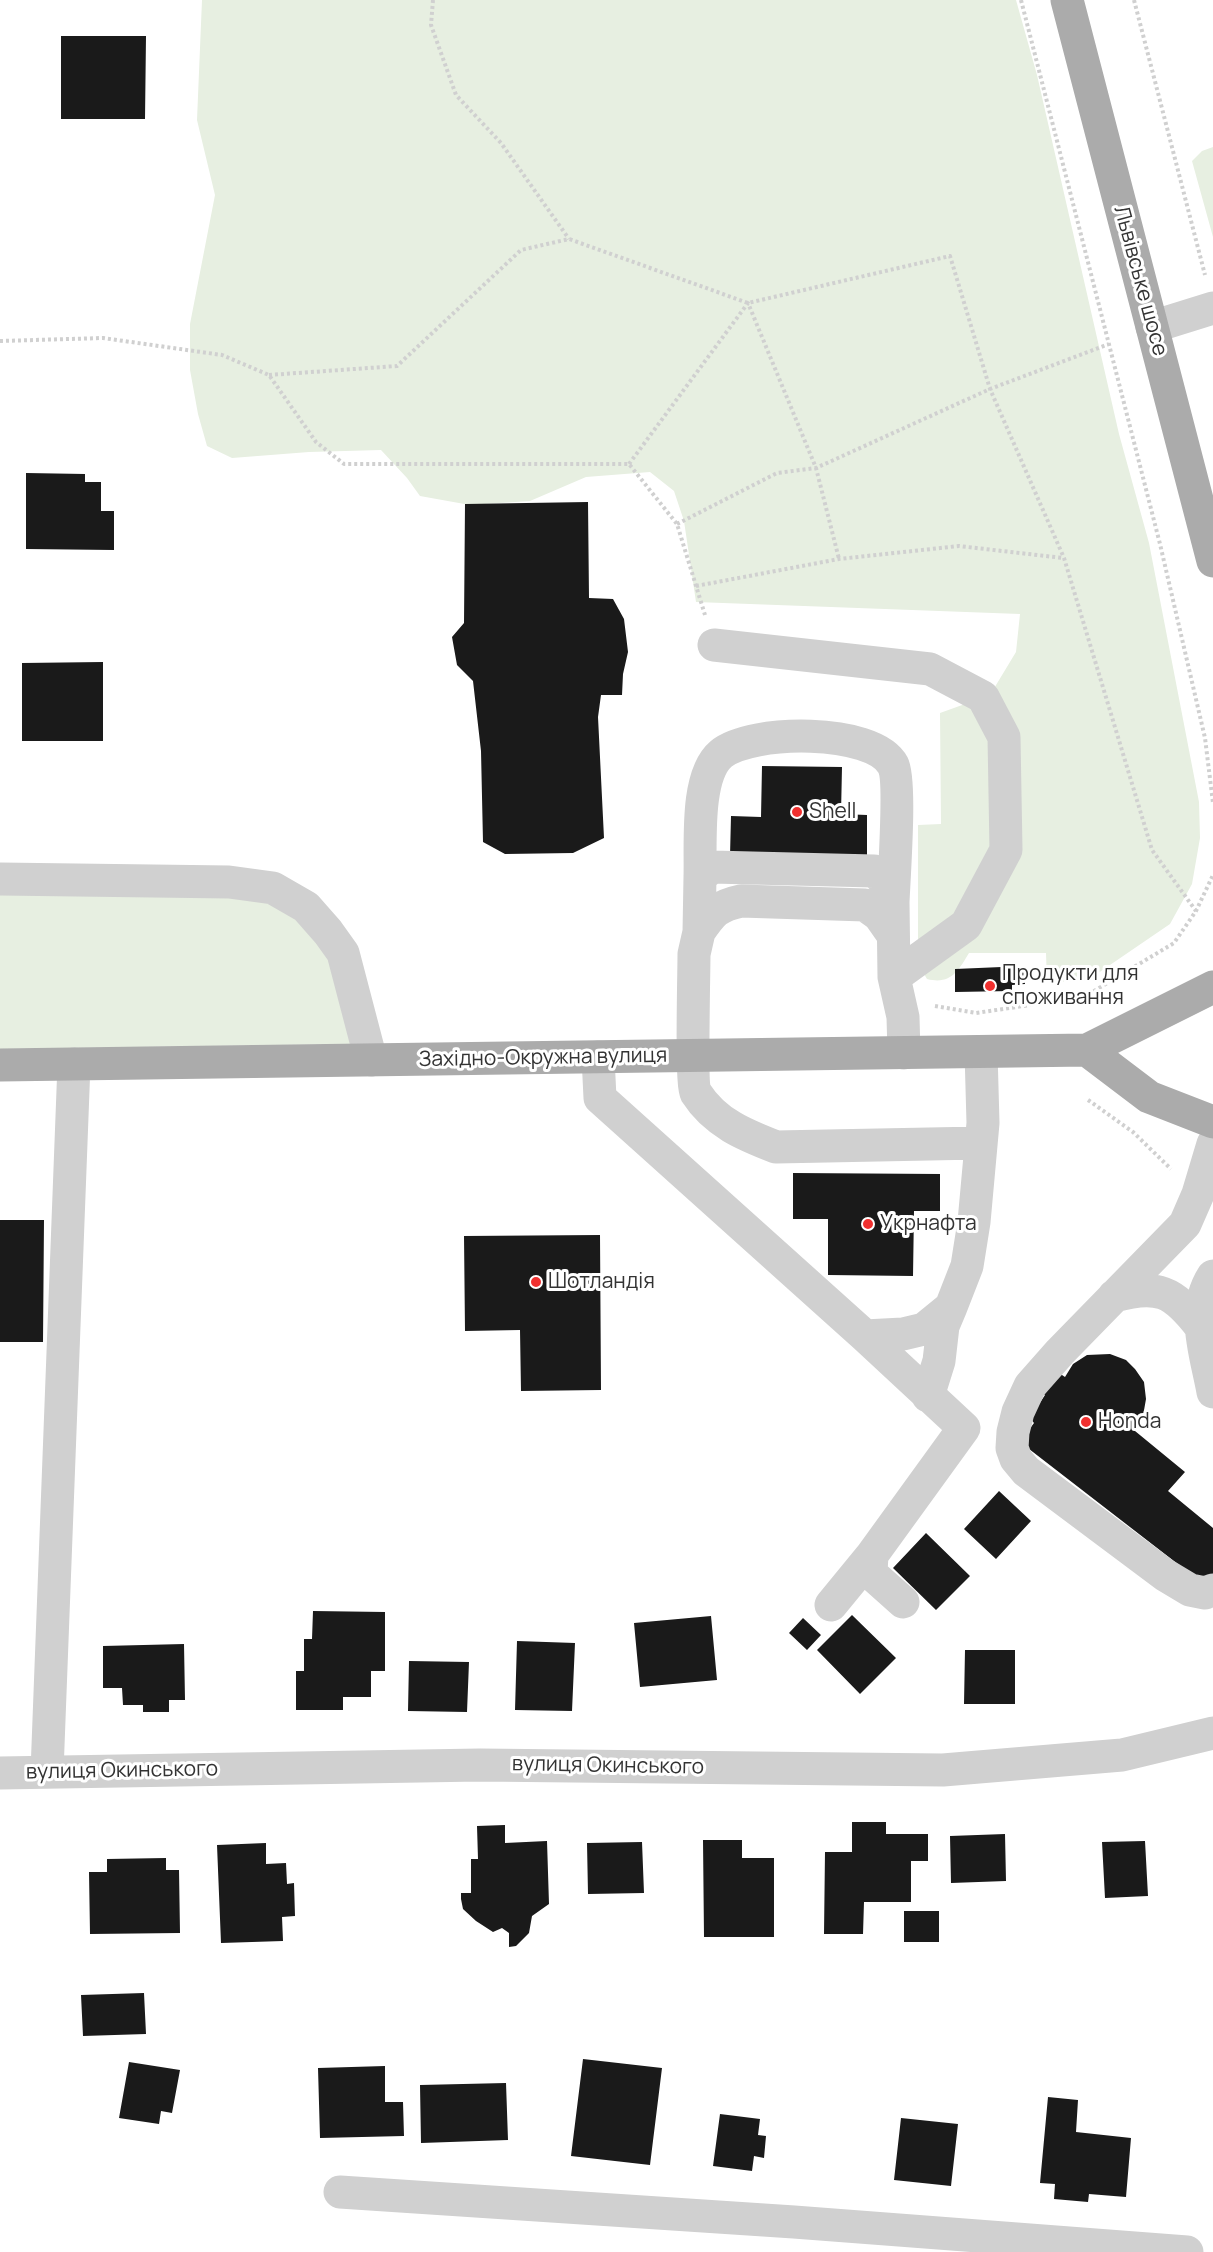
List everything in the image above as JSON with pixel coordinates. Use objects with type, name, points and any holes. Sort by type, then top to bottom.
[{"type":"main road","name":"Львівське шосе","points":[[1067,0],[1213,561]]},
{"type":"main road","name":"Західно-Окружна вулиця","points":[[0,1065],[1087,1050],[1213,987]]},
{"type":"main road","points":[[1087,1050],[1149,1097],[1213,1122]]},
{"type":"street","points":[[1152,327],[1210,297]]},
{"type":"street","points":[[714,645],[930,669],[983,697],[999,727],[1004,737],[1006,850],[966,925],[896,988]]},
{"type":"street","points":[[904,1053],[903,1017],[896,988],[893,935],[896,773],[885,754],[870,746],[844,739],[767,737],[742,744],[721,754],[708,776],[702,799],[699,932],[694,954],[695,1091],[718,1120],[776,1147],[980,1143]]},
{"type":"street","points":[[700,877],[712,867],[874,871],[889,884],[893,902]]},
{"type":"street","points":[[0,879],[229,882],[273,888],[306,907],[328,932],[343,954],[371,1060]]},
{"type":"street","points":[[699,932],[711,914],[724,904],[741,901],[865,905],[879,915],[893,935]]},
{"type":"street","points":[[928,1396],[939,1361],[943,1326],[967,1266],[974,1222],[983,1123],[981,1052]]},
{"type":"street","points":[[598,1057],[600,1098],[964,1428],[872,1555],[831,1605]]},
{"type":"street","points":[[47,1772],[74,1064]]},
{"type":"street","points":[[1213,1144],[1185,1224],[1030,1386],[1018,1412],[1012,1448],[1016,1459],[1026,1471],[1165,1575],[1190,1590],[1205,1593],[1213,1590]]},
{"type":"street","points":[[1213,1276],[1200,1305],[1200,1326],[1213,1392]]},
{"type":"street","points":[[1114,1296],[1136,1290],[1170,1294],[1188,1310],[1200,1326]]},
{"type":"street","points":[[865,1336],[903,1334],[924,1329],[951,1307]]},
{"type":"street","points":[[872,1555],[871,1572],[903,1602]]},
{"type":"street","name":"вулиця Окинського","points":[[0,1773],[480,1765],[943,1770],[1122,1755],[1213,1733]]},
{"type":"street","points":[[340,2192],[794,2222],[1186,2252]]},
{"type":"path","points":[[433,0],[431,26],[456,95],[501,143],[569,239]]},
{"type":"path","points":[[1021,0],[1160,544],[1205,738],[1213,803]]},
{"type":"path","points":[[1134,0],[1210,297]]},
{"type":"path","points":[[0,341],[103,338],[222,355],[269,375],[397,366],[520,250],[569,239],[748,303],[950,256],[990,389],[1064,558],[1152,850],[1196,911]]},
{"type":"path","points":[[628,464],[748,303]]},
{"type":"path","points":[[748,303],[816,468],[839,559]]},
{"type":"path","points":[[677,524],[777,473],[816,468],[990,389],[1109,344]]},
{"type":"path","points":[[269,375],[316,442],[344,464],[628,464]]},
{"type":"path","points":[[628,464],[677,524],[714,645]]},
{"type":"path","points":[[696,586],[839,559],[959,546],[1064,558]]},
{"type":"path","points":[[896,988],[976,1013],[1084,998],[1174,943],[1196,911],[1213,875]]},
{"type":"path","points":[[1088,1100],[1133,1132],[1197,1194]]},
{"type":"shaded area","points":[[202,0],[1016,0],[1037,75],[1119,434],[1149,543],[1199,802],[1200,838],[1192,884],[1170,924],[1088,980],[1047,983],[1046,953],[969,953],[953,975],[942,980],[927,979],[918,964],[918,825],[941,824],[940,713],[990,695],[1016,652],[1020,614],[696,602],[684,521],[674,491],[650,472],[586,477],[530,501],[470,505],[420,496],[381,450],[309,452],[232,458],[207,446],[190,370],[190,324],[215,195],[197,120]]},
{"type":"shaded area","points":[[1213,147],[1213,237],[1192,161],[1202,151]]},
{"type":"shaded area","points":[[0,894],[228,897],[269,902],[297,918],[330,960],[352,1044],[0,1049]]},
{"type":"building","points":[[61,36],[146,36],[145,119],[61,119]]},
{"type":"building","points":[[26,473],[85,474],[85,482],[101,482],[101,511],[114,511],[114,550],[26,549]]},
{"type":"building","points":[[588,502],[589,598],[613,599],[624,619],[628,652],[623,674],[622,695],[601,695],[598,717],[604,838],[573,853],[505,854],[483,842],[481,751],[473,681],[457,665],[452,637],[464,623],[465,504]]},
{"type":"building","points":[[103,662],[103,741],[22,741],[22,663]]},
{"type":"building","points":[[762,766],[842,767],[841,814],[867,815],[867,858],[730,856],[731,816],[761,817]]},
{"type":"building","points":[[1025,966],[1025,984],[1012,985],[1012,991],[955,992],[955,969]]},
{"type":"building","points":[[793,1173],[940,1174],[940,1211],[914,1211],[913,1276],[828,1275],[828,1219],[793,1219]]},
{"type":"building","points":[[0,1220],[44,1220],[43,1342],[0,1342]]},
{"type":"building","points":[[600,1235],[601,1390],[521,1391],[520,1330],[465,1331],[464,1236]]},
{"type":"building","points":[[1110,1354],[1126,1360],[1144,1382],[1146,1399],[1143,1416],[1135,1431],[1185,1472],[1168,1491],[1213,1528],[1213,1575],[1204,1579],[1192,1575],[1020,1442],[1034,1423],[1030,1418],[1045,1395],[1037,1389],[1053,1369],[1065,1377],[1073,1364],[1087,1355]]},
{"type":"building","points":[[999,1491],[1031,1521],[996,1559],[964,1529]]},
{"type":"building","points":[[926,1533],[970,1576],[936,1610],[893,1568]]},
{"type":"building","points":[[313,1611],[385,1612],[385,1671],[371,1671],[371,1697],[343,1697],[343,1710],[296,1710],[296,1671],[304,1671],[304,1639],[312,1639]]},
{"type":"building","points":[[852,1615],[896,1658],[860,1694],[817,1650]]},
{"type":"building","points":[[711,1616],[717,1680],[640,1687],[634,1623]]},
{"type":"building","points":[[803,1618],[821,1635],[807,1650],[789,1633]]},
{"type":"building","points":[[517,1641],[575,1643],[572,1711],[515,1710]]},
{"type":"building","points":[[184,1644],[185,1700],[169,1700],[169,1712],[143,1712],[143,1705],[123,1705],[122,1688],[103,1688],[103,1646]]},
{"type":"building","points":[[965,1650],[1015,1650],[1015,1704],[964,1704]]},
{"type":"building","points":[[409,1661],[469,1662],[467,1712],[408,1711]]},
{"type":"building","points":[[852,1822],[886,1822],[886,1834],[928,1834],[928,1861],[911,1861],[911,1902],[864,1902],[863,1934],[824,1934],[825,1852],[852,1852]]},
{"type":"building","points":[[505,1825],[505,1843],[547,1841],[549,1904],[532,1916],[529,1933],[516,1946],[509,1947],[509,1933],[502,1928],[493,1932],[476,1921],[463,1909],[461,1899],[461,1893],[471,1893],[471,1859],[478,1859],[477,1826]]},
{"type":"building","points":[[1005,1834],[1006,1881],[951,1883],[950,1836]]},
{"type":"building","points":[[703,1840],[742,1840],[742,1858],[774,1858],[774,1937],[704,1937]]},
{"type":"building","points":[[1145,1841],[1148,1896],[1105,1898],[1102,1842]]},
{"type":"building","points":[[642,1842],[644,1893],[588,1894],[587,1843]]},
{"type":"building","points":[[266,1843],[266,1864],[286,1863],[287,1884],[294,1883],[295,1916],[282,1917],[283,1941],[221,1943],[217,1845]]},
{"type":"building","points":[[166,1858],[166,1870],[179,1870],[180,1933],[90,1934],[89,1872],[107,1872],[107,1859]]},
{"type":"building","points":[[904,1911],[939,1911],[939,1942],[904,1942]]},
{"type":"building","points":[[144,1993],[146,2034],[83,2036],[81,1995]]},
{"type":"building","points":[[583,2059],[662,2068],[650,2165],[571,2156]]},
{"type":"building","points":[[129,2062],[180,2070],[172,2113],[161,2111],[159,2124],[119,2118]]},
{"type":"building","points":[[385,2066],[385,2102],[403,2102],[404,2136],[320,2138],[318,2068]]},
{"type":"building","points":[[506,2083],[508,2140],[421,2143],[420,2085]]},
{"type":"building","points":[[1048,2097],[1078,2100],[1076,2132],[1131,2138],[1126,2197],[1089,2194],[1088,2202],[1054,2199],[1055,2184],[1040,2183]]},
{"type":"building","points":[[720,2114],[760,2119],[758,2135],[766,2136],[764,2158],[754,2156],[752,2171],[713,2166]]},
{"type":"building","points":[[901,2118],[958,2124],[951,2186],[894,2180]]},
{"type":"place","name":"Shell","points":[[797,812]]},
{"type":"place","name":"Продукти для споживання","points":[[990,986]]},
{"type":"place","name":"Укрнафта","points":[[868,1224]]},
{"type":"place","name":"Шотландія","points":[[536,1282]]},
{"type":"place","name":"Honda","points":[[1086,1422]]}]
